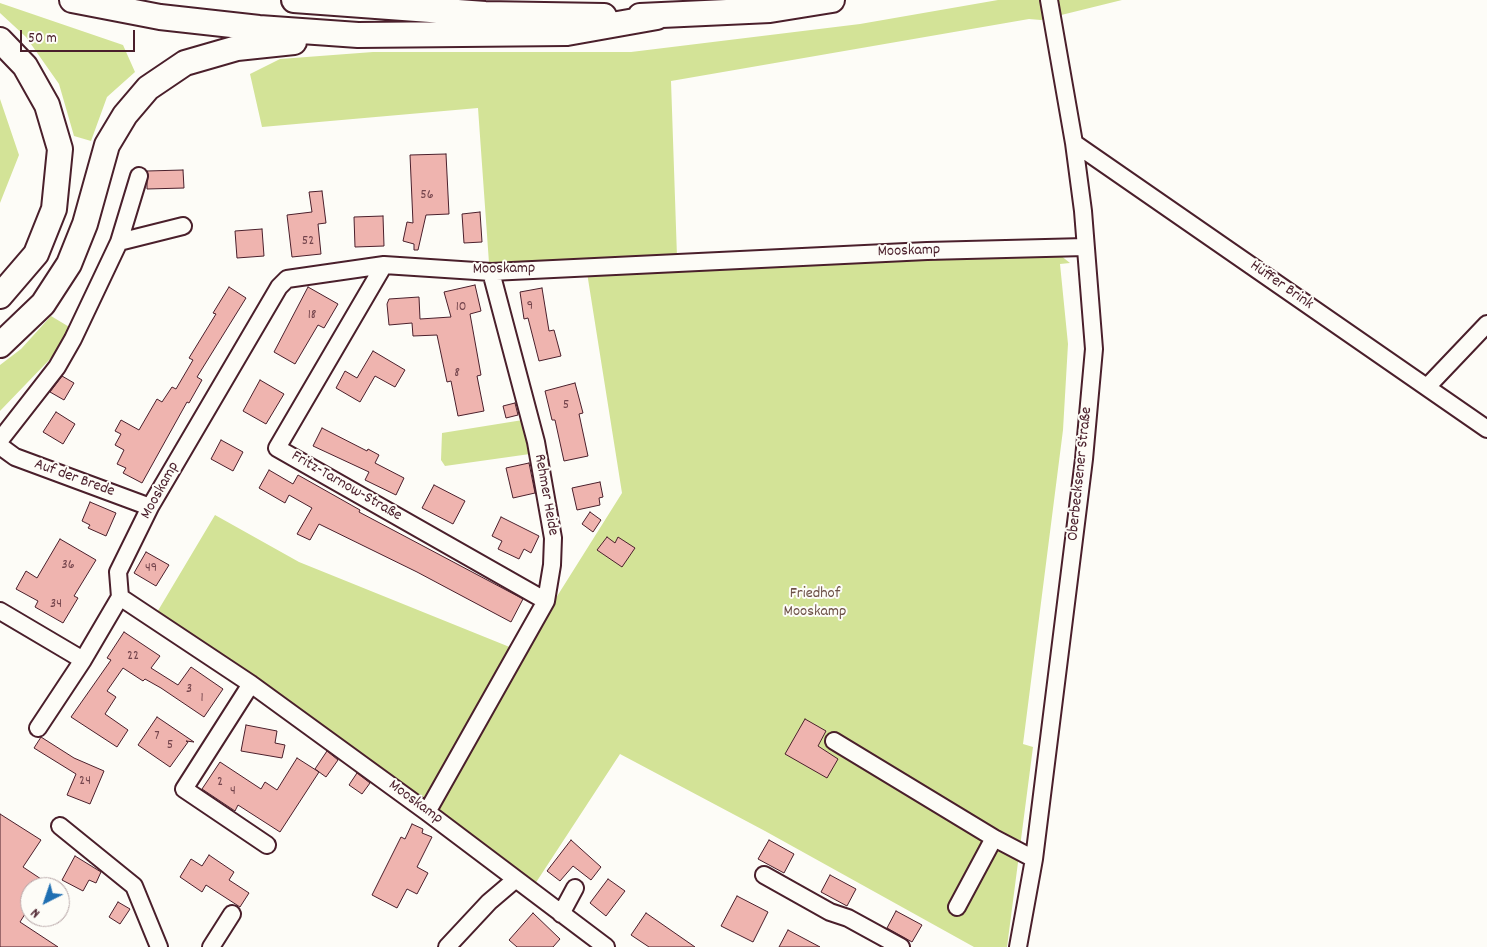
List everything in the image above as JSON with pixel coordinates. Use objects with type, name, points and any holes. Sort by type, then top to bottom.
[{"type":"highway","points":[[72,0],[160,17],[358,36]]},
{"type":"highway","points":[[294,0],[485,14],[657,17],[770,10],[832,0]]},
{"type":"highway","points":[[0,345],[43,304],[69,264],[85,224],[107,145],[125,115],[148,88],[185,63],[237,48],[358,36],[567,33],[657,17]]},
{"type":"highway","points":[[0,40],[25,66],[48,105],[60,149],[54,209],[36,254],[0,296]]},
{"type":"street","name":"Oberbecksener Straße","points":[[1018,947],[1034,859],[1084,459],[1093,358],[1085,247],[1074,143],[1049,2]]},
{"type":"street","name":"Hüffer Brink","points":[[1074,143],[1487,429]]},
{"type":"street","points":[[0,440],[57,367],[73,340],[119,242],[139,176]]},
{"type":"street","points":[[119,242],[183,226]]},
{"type":"street","name":"Mooskamp","points":[[606,947],[427,812],[251,684],[120,596],[118,572],[150,508],[279,287],[287,279],[384,265],[492,272],[917,251],[1085,247]]},
{"type":"street","name":"Fritz-Tarnow-Straße","points":[[384,265],[277,448],[546,601]]},
{"type":"street","name":"Rehmer Heide","points":[[427,812],[546,601],[553,538],[536,442],[492,272]]},
{"type":"street","points":[[1427,387],[1487,324]]},
{"type":"street","name":"Auf der Brede","points":[[0,446],[14,457],[150,508]]},
{"type":"street","points":[[38,728],[83,660],[120,596]]},
{"type":"street","points":[[0,611],[83,660]]},
{"type":"street","points":[[251,684],[184,789],[267,845]]},
{"type":"street","points":[[834,741],[994,838],[1034,859]]},
{"type":"street","points":[[60,826],[134,886],[159,947]]},
{"type":"street","points":[[957,907],[994,838]]},
{"type":"street","points":[[764,875],[830,912],[848,918],[901,947]]},
{"type":"street","points":[[447,947],[489,902],[516,879]]},
{"type":"street","points":[[561,914],[575,888]]},
{"type":"street","points":[[211,947],[232,914]]},
{"type":"green space","name":"Friedhof Mooskamp","points":[[998,0],[1122,0],[1041,20],[1029,19],[671,81],[677,257],[1060,255],[1070,263],[1060,264],[1068,344],[1063,430],[1023,744],[1033,747],[1007,947],[974,947],[765,831],[620,754],[535,884],[156,614],[215,515],[299,562],[522,652],[622,493],[585,260],[489,263],[478,108],[262,127],[250,74],[280,59],[373,52],[631,52],[860,24]]},
{"type":"green space","points":[[0,3],[123,45],[135,72],[107,97],[91,141],[74,136],[59,84],[26,37],[0,13]]},
{"type":"green space","points":[[0,99],[19,155],[0,203]]},
{"type":"green space","points":[[51,316],[71,328],[52,357],[0,411],[0,365],[21,349]]},
{"type":"green space","points":[[529,419],[537,453],[445,466],[441,460],[442,433]]},
{"type":"building","points":[[446,154],[449,214],[426,215],[418,250],[414,250],[414,244],[403,241],[407,222],[413,223],[410,155]]},
{"type":"building","points":[[183,170],[184,188],[147,189],[147,171]]},
{"type":"building","points":[[322,191],[326,223],[318,224],[321,254],[292,257],[287,215],[312,212],[309,192]]},
{"type":"building","points":[[480,212],[482,242],[464,243],[462,214]]},
{"type":"building","points":[[383,216],[384,246],[355,247],[354,217]]},
{"type":"building","points":[[262,229],[264,256],[237,258],[235,231]]},
{"type":"building","points":[[475,285],[481,311],[470,314],[481,375],[477,376],[484,411],[458,416],[451,381],[447,382],[437,335],[413,336],[412,323],[389,325],[387,304],[389,299],[419,297],[420,319],[451,317],[444,292]]},
{"type":"building","points":[[229,287],[246,298],[197,377],[202,380],[189,403],[187,402],[142,483],[123,473],[126,468],[117,464],[124,450],[115,445],[121,434],[115,431],[121,420],[139,430],[157,399],[162,402],[172,387],[176,389],[193,360],[189,358],[216,314],[213,313]]},
{"type":"building","points":[[308,287],[338,304],[324,328],[318,325],[295,364],[274,352]]},
{"type":"building","points":[[542,288],[549,331],[554,330],[561,356],[539,361],[528,318],[524,319],[520,292]]},
{"type":"building","points":[[373,351],[405,370],[395,387],[375,376],[360,402],[336,388],[345,371],[357,378]]},
{"type":"building","points":[[62,376],[74,383],[64,400],[50,392]]},
{"type":"building","points":[[260,380],[284,394],[266,424],[243,411]]},
{"type":"building","points":[[575,383],[583,413],[579,414],[588,456],[564,461],[555,420],[552,420],[545,391]]},
{"type":"building","points":[[515,403],[518,415],[506,418],[503,406]]},
{"type":"building","points":[[56,412],[75,424],[63,444],[43,432]]},
{"type":"building","points":[[322,428],[367,451],[368,449],[379,455],[375,463],[404,478],[396,495],[365,480],[369,472],[313,446]]},
{"type":"building","points":[[221,440],[243,452],[233,471],[211,459]]},
{"type":"building","points":[[529,463],[535,493],[513,498],[506,468]]},
{"type":"building","points":[[269,470],[293,484],[298,475],[360,510],[359,512],[523,599],[511,622],[417,572],[319,524],[310,540],[297,534],[312,508],[289,495],[285,503],[259,488]]},
{"type":"building","points":[[600,482],[603,497],[599,498],[600,505],[577,510],[572,488]]},
{"type":"building","points":[[434,485],[465,501],[453,524],[422,508]]},
{"type":"building","points":[[90,502],[116,513],[106,536],[88,528],[90,525],[82,521]]},
{"type":"building","points":[[590,512],[601,520],[593,532],[582,524]]},
{"type":"building","points":[[501,517],[539,536],[531,553],[524,549],[519,559],[498,549],[502,541],[492,536]]},
{"type":"building","points":[[607,537],[615,543],[618,537],[635,548],[622,567],[597,550]]},
{"type":"building","points":[[60,539],[96,560],[74,596],[78,598],[63,623],[35,607],[38,601],[16,589],[26,571],[37,578]]},
{"type":"building","points":[[146,552],[169,565],[156,586],[134,573]]},
{"type":"building","points":[[124,632],[160,656],[151,668],[178,685],[191,667],[223,689],[204,717],[161,688],[145,679],[143,681],[123,668],[107,691],[116,697],[105,714],[128,730],[117,747],[71,717],[111,660],[107,658]]},
{"type":"building","points":[[157,717],[194,742],[186,741],[188,742],[170,767],[138,745]]},
{"type":"building","points":[[805,719],[826,731],[818,746],[838,759],[827,778],[785,754]]},
{"type":"building","points":[[246,725],[277,731],[275,743],[285,745],[282,758],[241,751]]},
{"type":"building","points":[[41,737],[74,758],[104,771],[90,804],[67,795],[76,774],[34,748]]},
{"type":"building","points":[[327,751],[338,760],[326,777],[315,769]]},
{"type":"building","points":[[297,758],[319,772],[280,832],[238,805],[235,811],[202,789],[220,762],[261,789],[265,782],[277,790]]},
{"type":"building","points":[[357,773],[370,783],[362,794],[349,785]]},
{"type":"building","points":[[0,814],[41,840],[23,867],[38,877],[20,877],[20,927],[28,927],[58,947],[0,947]]},
{"type":"building","points":[[412,824],[423,829],[422,833],[432,837],[417,867],[428,873],[417,894],[407,889],[397,908],[372,895],[401,837],[405,839]]},
{"type":"building","points":[[571,840],[601,867],[591,880],[573,866],[560,881],[547,871]]},
{"type":"building","points":[[769,840],[794,854],[784,873],[758,859]]},
{"type":"building","points":[[209,855],[234,872],[229,880],[249,893],[240,907],[206,885],[202,892],[180,877],[191,859],[202,866]]},
{"type":"building","points":[[75,856],[101,872],[96,883],[89,880],[83,891],[70,884],[70,877],[64,877]]},
{"type":"building","points":[[830,875],[856,889],[847,906],[821,892]]},
{"type":"building","points":[[608,879],[625,891],[606,916],[590,903]]},
{"type":"building","points":[[737,896],[768,912],[753,942],[721,926]]},
{"type":"building","points":[[118,902],[130,909],[120,924],[109,917]]},
{"type":"building","points":[[896,911],[922,925],[912,942],[887,928]]},
{"type":"building","points":[[533,913],[560,939],[553,947],[517,947],[509,940]]},
{"type":"building","points":[[646,913],[695,947],[649,947],[631,935]]},
{"type":"building","points":[[788,930],[820,947],[779,947]]}]
